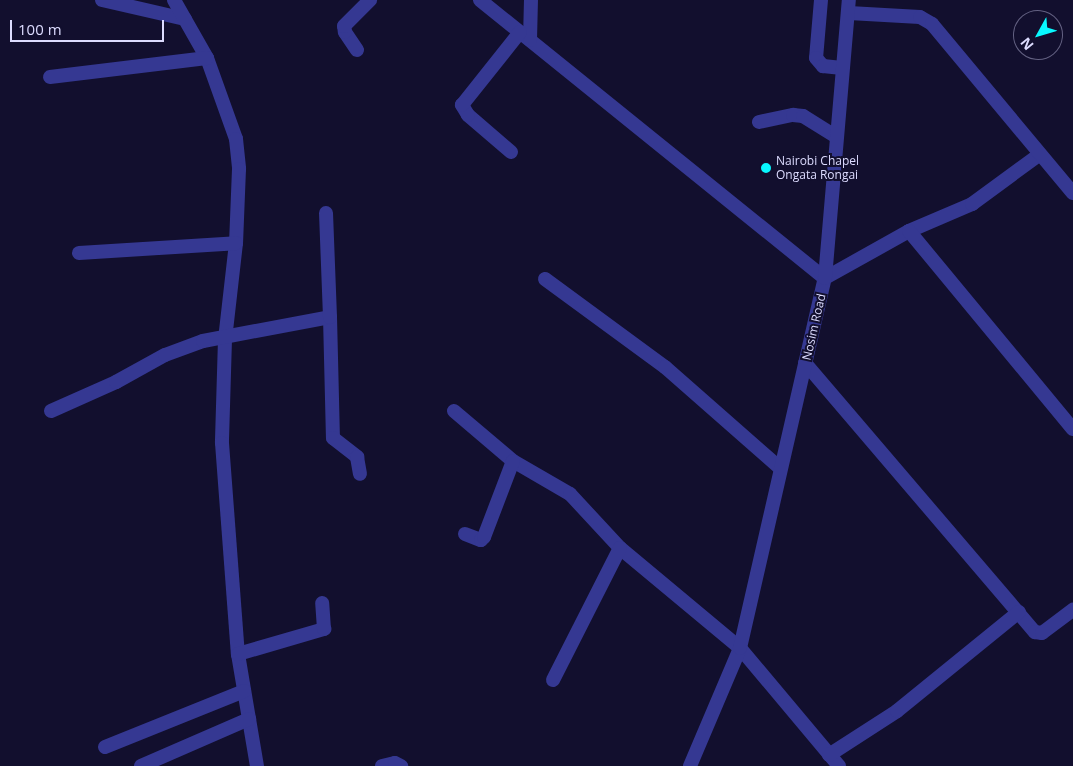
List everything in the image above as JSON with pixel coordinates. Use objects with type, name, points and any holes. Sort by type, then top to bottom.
[{"type":"street","points":[[102,0],[184,19]]},
{"type":"street","points":[[174,0],[207,58],[236,139],[239,169],[236,243],[225,339],[222,443],[238,654],[257,766]]},
{"type":"street","points":[[358,50],[345,32],[344,26],[370,0]]},
{"type":"street","points":[[480,0],[825,278],[910,231],[972,204],[1040,154]]},
{"type":"street","points":[[511,152],[468,116],[462,105],[525,36],[531,0]]},
{"type":"street","points":[[821,0],[816,58],[823,66],[842,68]]},
{"type":"street","points":[[849,6],[920,17],[932,24],[1073,193]]},
{"type":"street","name":"Nosim Road","points":[[690,766],[740,648],[825,278],[842,68],[849,6]]},
{"type":"street","points":[[50,76],[207,58]]},
{"type":"street","points":[[759,122],[793,115],[803,116],[836,137]]},
{"type":"street","points":[[326,213],[333,438],[357,457],[360,474]]},
{"type":"street","points":[[910,231],[1073,429]]},
{"type":"street","points":[[79,253],[236,243]]},
{"type":"street","points":[[545,279],[665,367],[780,468]]},
{"type":"street","points":[[51,411],[116,382],[165,355],[203,341],[225,339],[330,317]]},
{"type":"street","points":[[805,363],[1038,634],[1073,610]]},
{"type":"street","points":[[454,411],[513,461],[570,494],[620,548],[740,648],[839,766]]},
{"type":"street","points":[[465,534],[481,540],[484,536],[513,461]]},
{"type":"street","points":[[553,680],[620,548]]},
{"type":"street","points":[[238,654],[324,629],[322,603]]},
{"type":"street","points":[[829,755],[897,711],[1019,612]]},
{"type":"street","points":[[105,746],[244,691]]},
{"type":"street","points":[[142,766],[249,719]]},
{"type":"street","points":[[382,766],[401,766]]},
{"type":"place","name":"Nairobi Chapel Ongata Rongai","points":[[766,168]]}]
